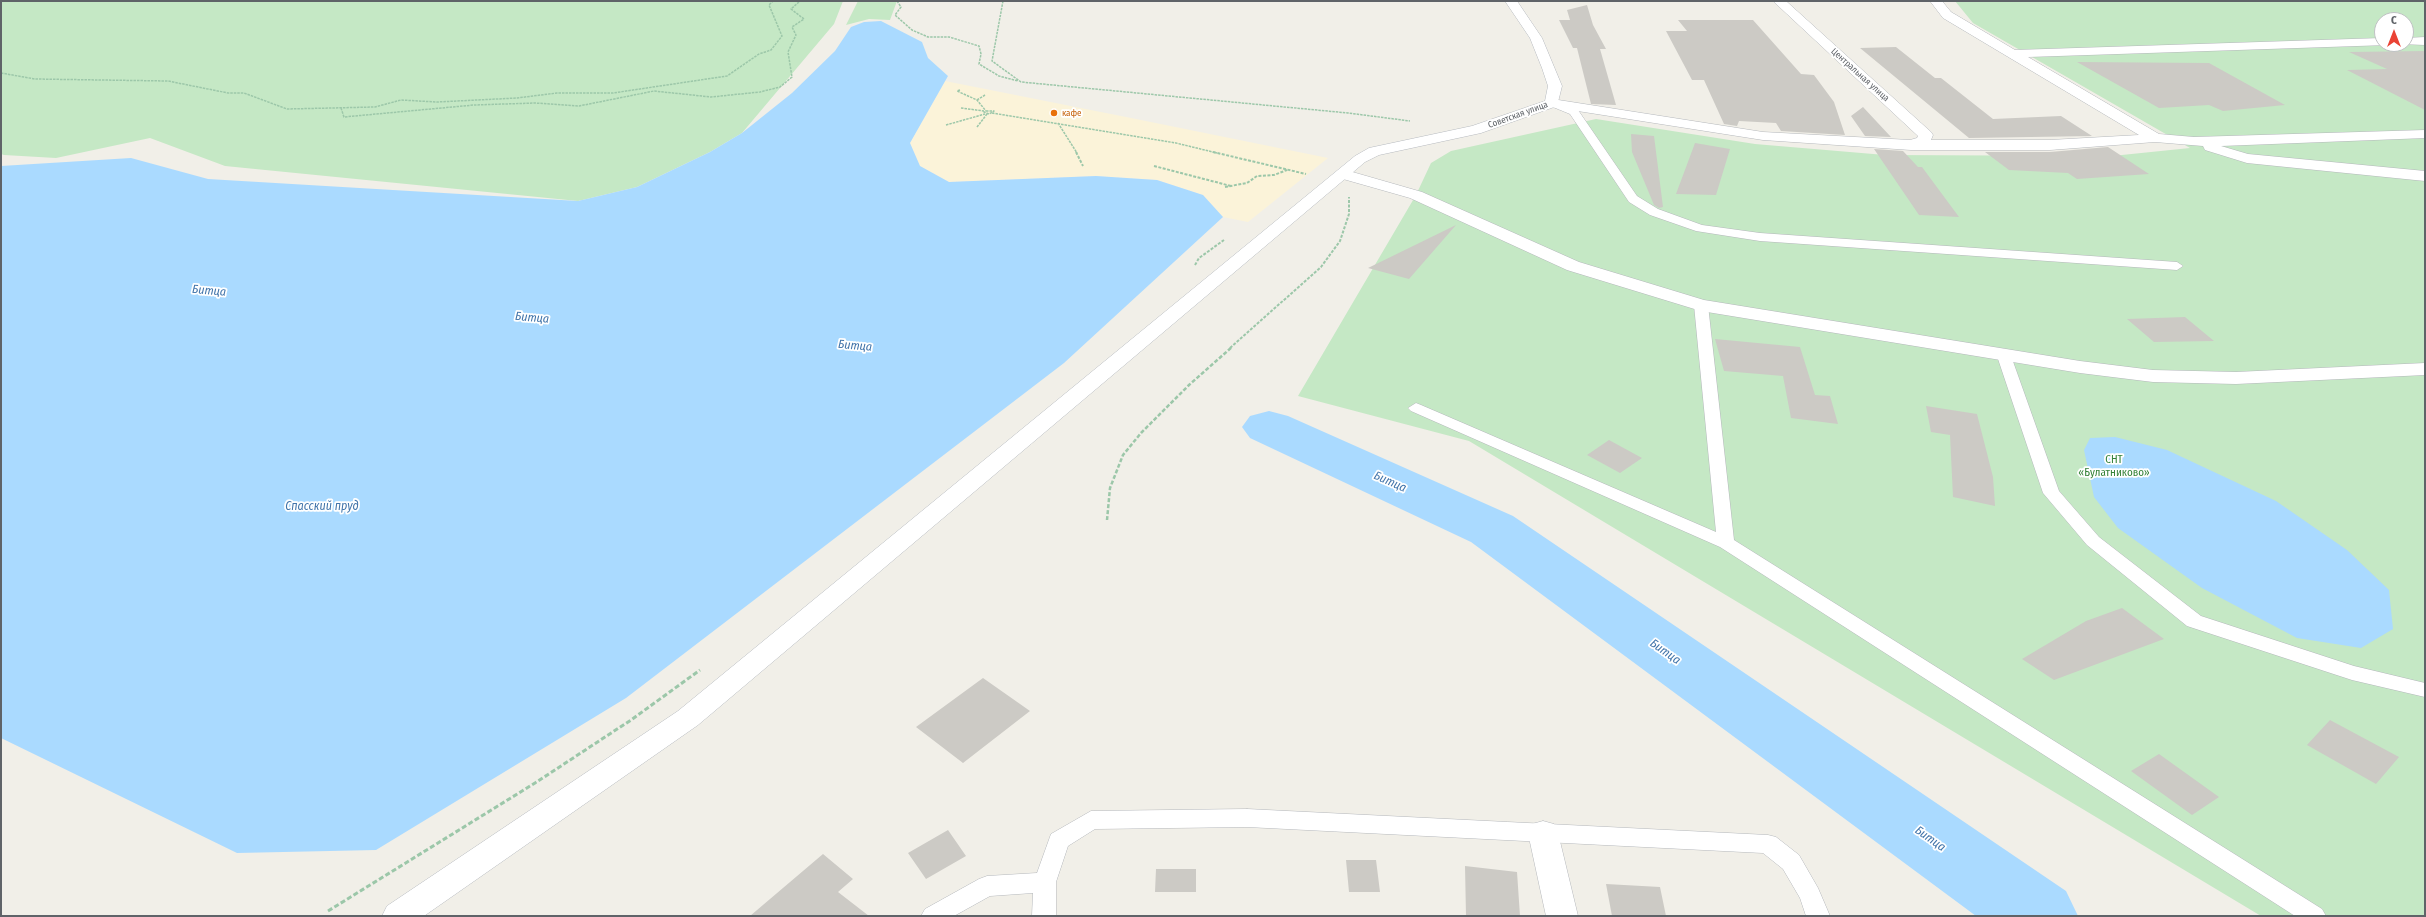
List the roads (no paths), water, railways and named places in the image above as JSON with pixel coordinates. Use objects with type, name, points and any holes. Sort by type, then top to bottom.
[{"type":"street","name":"Советская улица","points":[[398,916],[688,718],[1360,159],[1374,152],[1476,130],[1552,103],[1555,86],[1549,68],[1536,38],[1511,1]]},
{"type":"street","name":"Центральная улица","points":[[1779,1],[1926,135],[1923,142],[1911,145]]},
{"type":"street","points":[[1936,1],[1947,15],[2155,138]]},
{"type":"street","points":[[2414,42],[2425,41]]},
{"type":"street","points":[[2012,54],[2374,42]]},
{"type":"street","points":[[1552,103],[1763,136],[1911,145],[2050,145],[2155,138],[2194,142],[2425,134]]},
{"type":"street","points":[[2194,142],[2247,158],[2425,176]]},
{"type":"street","points":[[1342,174],[1416,195],[1572,266],[1701,306],[2080,367],[2153,376],[2236,378],[2425,369]]},
{"type":"street","points":[[1543,833],[1562,916]]},
{"type":"lane","points":[[1552,103],[1574,112],[1633,199],[1654,212],[1700,228],[1760,237],[2177,266]]},
{"type":"lane","points":[[1701,306],[1726,543]]},
{"type":"lane","points":[[2003,354],[2051,493],[2093,541],[2194,621],[2352,673],[2425,690]]},
{"type":"lane","points":[[1416,408],[1726,543],[2314,916]]},
{"type":"lane","points":[[1044,916],[1046,882],[1059,840],[1091,820],[1247,818],[1768,844],[1791,862],[1810,895],[1818,916]]},
{"type":"lane","points":[[933,916],[987,886],[1046,882]]},
{"type":"water","name":"Спасский пруд","points":[[881,21],[922,42],[928,58],[948,76],[910,143],[920,166],[949,182],[1096,176],[1157,180],[1203,195],[1223,217],[1064,363],[626,698],[376,850],[237,853],[1,738],[1,166],[131,158],[208,179],[578,201],[637,187],[710,152],[742,133],[792,93],[835,51],[851,27],[864,22]]},
{"type":"water","points":[[2115,437],[2167,450],[2276,501],[2347,550],[2389,590],[2393,629],[2361,648],[2297,638],[2202,588],[2118,528],[2094,497],[2084,450],[2090,438]]},
{"type":"waterway","name":"Битца","points":[[1269,427],[1492,529],[2038,916]]},
{"type":"place","name":"кафе","points":[[1054,113]]},
{"type":"park label","name":"СНТ «Булатниково»","points":[[2114,466]]}]
